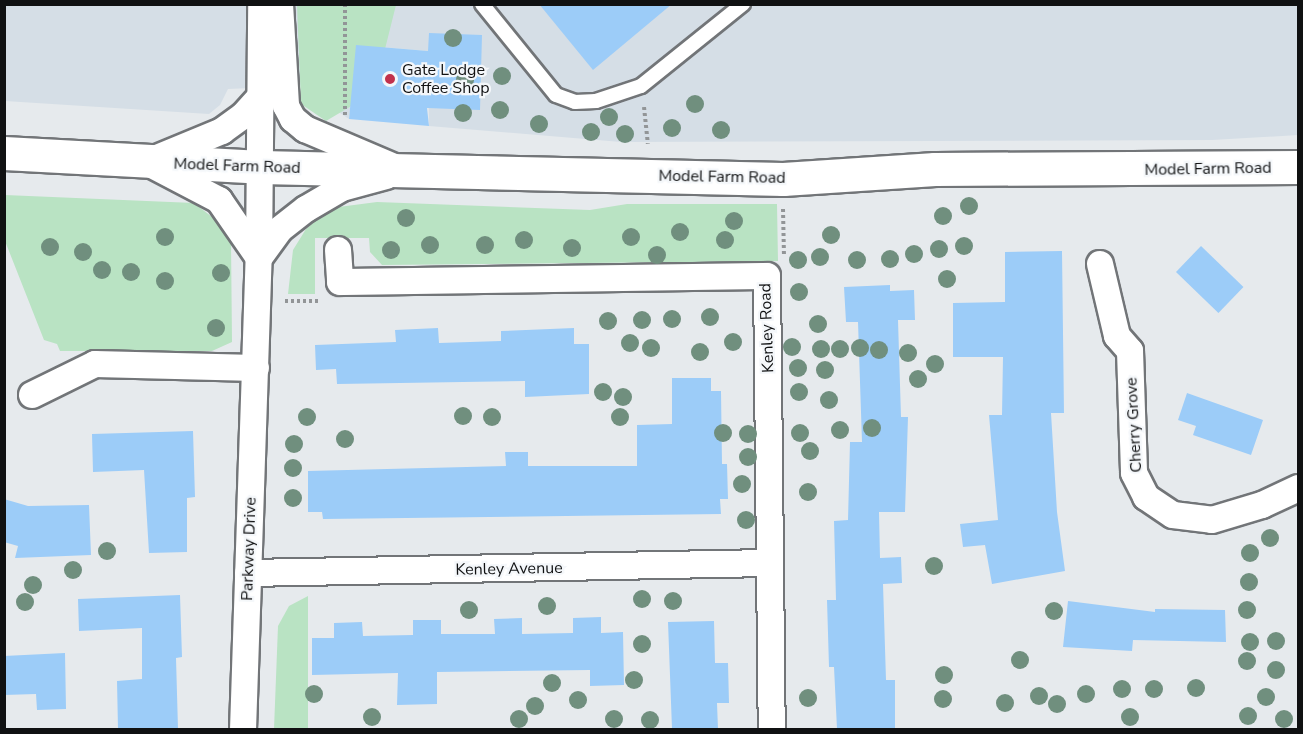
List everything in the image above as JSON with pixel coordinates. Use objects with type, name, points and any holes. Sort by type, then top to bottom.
[{"type":"main road","name":"Model Farm Road","points":[[4,153],[261,167],[783,179],[935,169],[1299,167]]},
{"type":"street","name":"Parkway Drive","points":[[243,729],[259,258],[261,4]]},
{"type":"street","points":[[280,4],[286,106],[293,119],[305,129],[404,171]]},
{"type":"street","points":[[146,162],[222,131],[243,116],[261,96]]},
{"type":"street","name":"Model Farm Road","points":[[146,162],[219,200],[259,258]]},
{"type":"street","points":[[259,258],[279,230],[342,188],[404,171]]},
{"type":"street","name":"Kenley Road","points":[[338,250],[340,282],[767,276],[772,729]]},
{"type":"street","name":"Cherry Grove","points":[[1100,264],[1117,336],[1130,351],[1134,473],[1146,496],[1173,515],[1212,520],[1262,506],[1299,488]]},
{"type":"street","points":[[32,395],[95,364],[256,368]]},
{"type":"street","name":"Kenley Avenue","points":[[248,573],[770,563]]},
{"type":"lane","points":[[482,4],[556,95],[575,102],[596,102],[642,86],[743,4]]},
{"type":"path","points":[[345,4],[346,121]]},
{"type":"path","points":[[642,86],[651,176]]},
{"type":"path","points":[[783,179],[784,263]]},
{"type":"path","points":[[257,299],[323,301]]},
{"type":"shaded area","points":[[4,5],[1298,5],[1298,135],[1212,140],[621,142],[429,126],[428,51],[356,45],[349,119],[325,103],[317,85],[228,89],[220,105],[209,114],[5,101]]},
{"type":"green space","points":[[297,5],[396,5],[382,61],[380,89],[326,121],[301,104]]},
{"type":"green space","points":[[5,195],[194,203],[221,224],[231,241],[232,342],[212,351],[60,351],[57,344],[44,340],[5,241]]},
{"type":"green space","points":[[377,202],[590,210],[627,204],[777,204],[778,261],[382,265],[370,252],[369,238],[315,238],[315,294],[288,294],[293,250],[306,229],[331,208]]},
{"type":"green space","points":[[308,596],[308,729],[274,729],[278,626],[289,606]]},
{"type":"building","points":[[539,4],[672,4],[593,70]]},
{"type":"building","points":[[429,33],[482,35],[480,110],[427,108],[429,126],[349,119],[356,45],[428,51]]},
{"type":"building","points":[[1201,246],[1243,287],[1218,313],[1176,272]]},
{"type":"building","points":[[1062,251],[1064,413],[1051,413],[1057,512],[1065,571],[992,584],[985,545],[963,547],[960,524],[998,520],[989,415],[1002,415],[1003,357],[953,357],[953,303],[1005,302],[1005,252]]},
{"type":"building","points":[[890,285],[890,291],[914,290],[915,320],[898,320],[901,417],[908,417],[905,512],[879,512],[880,558],[901,557],[902,583],[883,584],[886,680],[895,680],[895,729],[837,729],[834,667],[829,667],[827,600],[836,600],[834,521],[848,520],[850,442],[862,442],[858,322],[846,322],[844,287]]},
{"type":"building","points":[[438,328],[439,343],[501,341],[501,331],[574,328],[574,344],[589,344],[589,394],[525,397],[525,381],[337,384],[336,369],[316,370],[315,345],[396,342],[395,330]]},
{"type":"building","points":[[672,378],[711,378],[711,391],[721,391],[722,464],[727,464],[728,499],[720,499],[721,514],[323,519],[322,512],[308,512],[308,471],[506,466],[505,452],[528,452],[528,466],[637,466],[637,425],[672,424]]},
{"type":"building","points":[[1187,393],[1263,420],[1251,455],[1193,435],[1196,426],[1178,420]]},
{"type":"building","points":[[193,431],[195,497],[187,498],[187,552],[149,553],[144,470],[93,472],[92,434]]},
{"type":"building","points":[[4,499],[28,506],[89,505],[91,555],[15,558],[18,546],[4,542]]},
{"type":"building","points":[[180,595],[182,657],[176,658],[178,729],[118,729],[117,681],[142,679],[142,628],[79,631],[78,599]]},
{"type":"building","points":[[1068,601],[1155,612],[1155,609],[1225,610],[1226,642],[1133,640],[1132,651],[1063,647]]},
{"type":"building","points":[[601,617],[601,633],[623,632],[624,685],[590,686],[590,670],[437,672],[437,704],[397,705],[398,673],[312,675],[312,638],[334,638],[334,623],[362,622],[363,636],[413,635],[413,620],[441,620],[441,634],[495,634],[494,619],[522,618],[522,634],[573,633],[573,618]]},
{"type":"building","points":[[714,621],[715,663],[728,663],[729,703],[717,703],[718,729],[672,729],[668,622]]},
{"type":"building","points":[[65,653],[66,709],[37,710],[36,694],[4,695],[4,656]]},
{"type":"place","name":"Gate Lodge Coffee Shop","points":[[390,79]]}]
